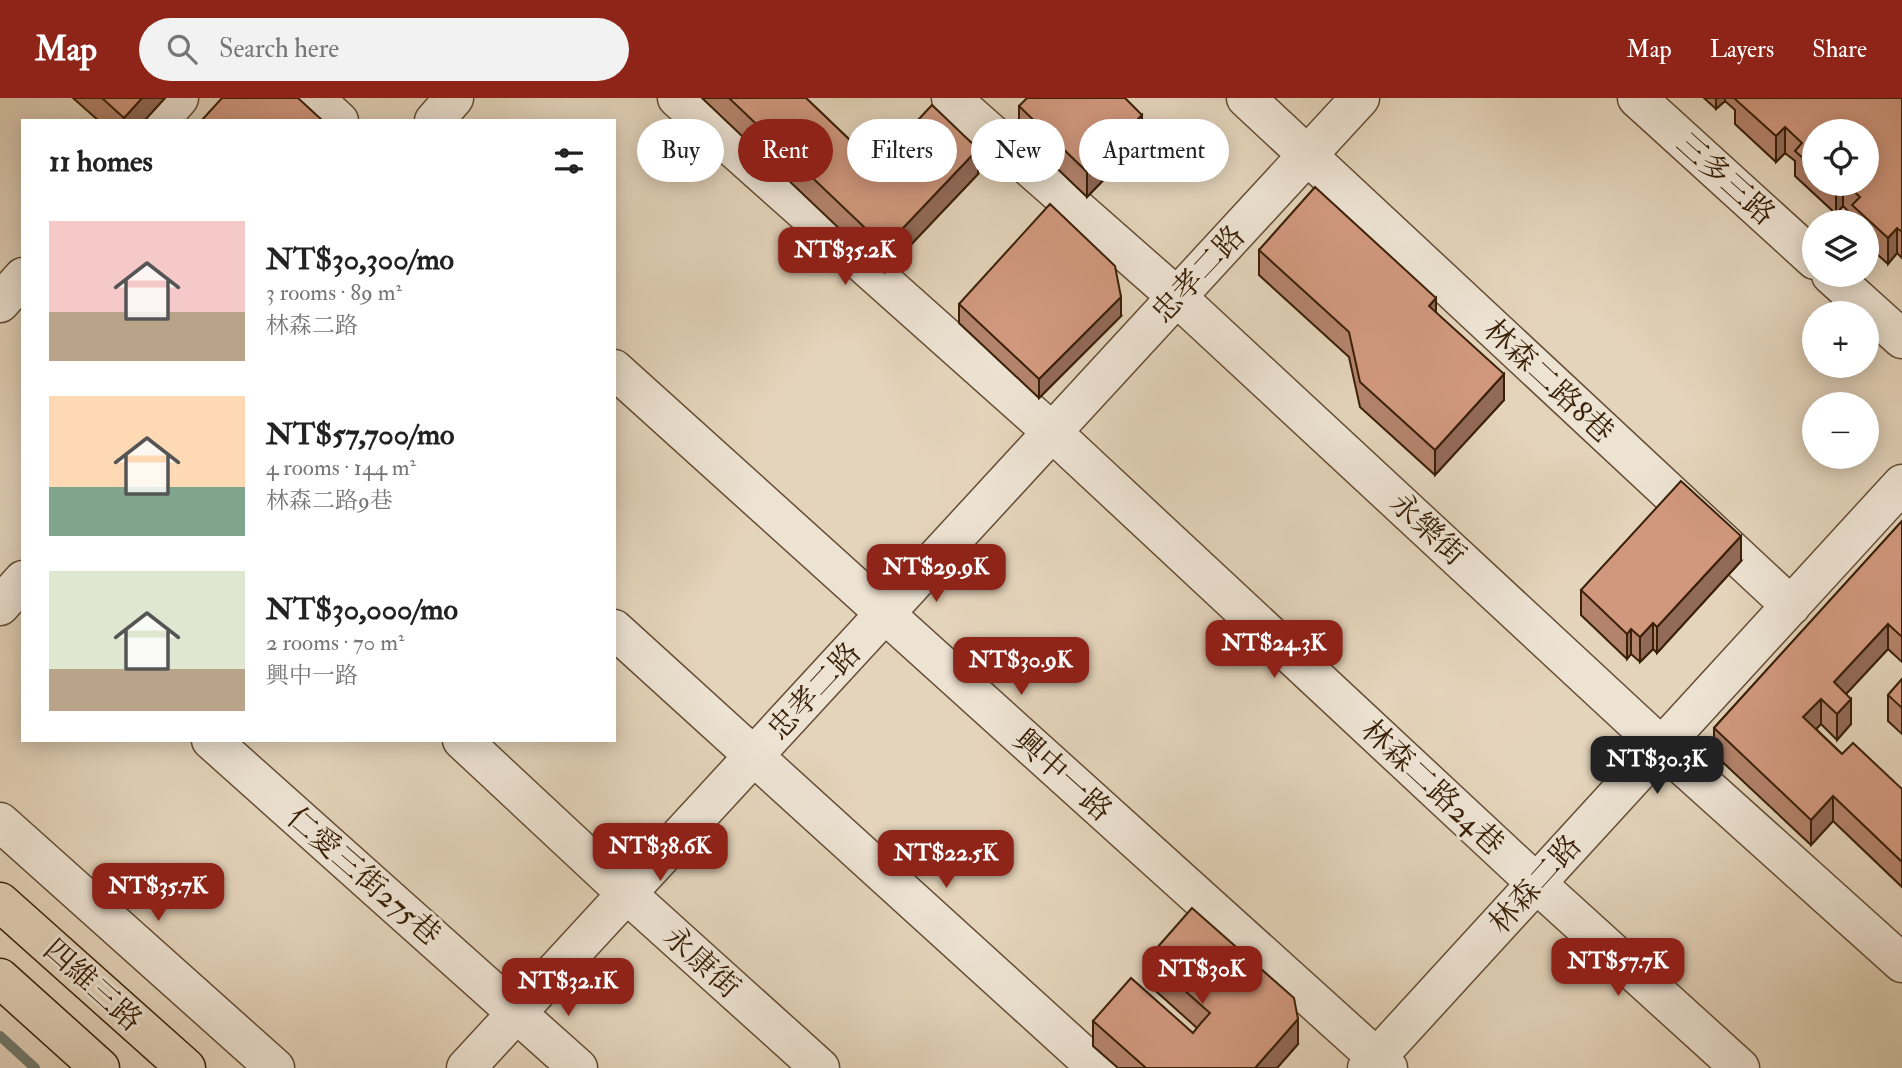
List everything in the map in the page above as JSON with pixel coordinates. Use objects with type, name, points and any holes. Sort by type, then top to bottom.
[{"type":"main road","name":"四維三路","points":[[0,902],[186,1068]]},
{"type":"main road","name":"四維三路","points":[[0,978],[100,1068]]},
{"type":"street","points":[[161,119],[179,98]]},
{"type":"street","points":[[314,98],[337,119]]},
{"type":"street","points":[[436,119],[454,98]]},
{"type":"street","name":"林森二路24巷","points":[[677,98],[1052,432],[1536,883],[1740,1068]]},
{"type":"street","name":"永樂街","points":[[951,98],[1177,297],[1662,747],[1902,963]]},
{"type":"street","name":"林森二路8巷","points":[[1246,98],[1791,606]]},
{"type":"street","name":"忠孝二路","points":[[466,1068],[1360,98]]},
{"type":"street","name":"三多三路","points":[[1637,98],[1802,248]]},
{"type":"street","points":[[0,303],[21,279]]},
{"type":"street","points":[[1844,287],[1902,339]]},
{"type":"street","name":"興中一路","points":[[616,371],[1377,1065]]},
{"type":"street","name":"林森二路","points":[[1377,1065],[1536,883],[1902,484]]},
{"type":"street","points":[[0,606],[21,582]]},
{"type":"street","points":[[616,631],[1097,1068]]},
{"type":"street","name":"仁愛三街275巷","points":[[213,742],[578,1068]]},
{"type":"street","name":"永康街","points":[[464,742],[807,1064]]},
{"type":"street","name":"四維三路","points":[[0,822],[275,1068]]},
{"type":"building","points":[[102,98],[142,98],[124,118]]},
{"type":"building","points":[[222,98],[298,98],[321,119],[203,119]]},
{"type":"building","points":[[729,98],[806,98],[828,119],[751,119]]},
{"type":"building","points":[[1027,98],[1125,98],[1142,115],[1138,119],[1079,119],[1079,164],[1065,151],[1065,119],[1032,119],[1019,106]]},
{"type":"building","points":[[1902,98],[1902,232],[1897,228],[1888,238],[1879,230],[1879,210],[1857,210],[1852,205],[1859,196],[1879,196],[1879,119],[1802,119],[1802,143],[1785,127],[1776,136],[1735,99]]},
{"type":"building","points":[[932,105],[947,119],[919,119]]},
{"type":"building","points":[[833,124],[847,137],[847,182],[947,182],[885,247],[817,182],[833,182]]},
{"type":"building","points":[[957,129],[971,142],[971,156],[957,171]]},
{"type":"building","points":[[1802,143],[1802,157],[1795,151]]},
{"type":"building","points":[[1315,187],[1436,298],[1429,306],[1504,374],[1435,450],[1360,382],[1349,332],[1259,250]]},
{"type":"building","points":[[1050,204],[1115,266],[1121,297],[1039,379],[959,304]]},
{"type":"building","points":[[1681,481],[1741,536],[1657,627],[1653,623],[1640,637],[1631,629],[1627,634],[1581,590]]},
{"type":"building","points":[[1902,521],[1902,637],[1888,624],[1834,682],[1851,699],[1837,714],[1821,699],[1803,717],[1842,754],[1853,743],[1902,789],[1902,862],[1833,796],[1811,820],[1714,728]]},
{"type":"building","points":[[1902,679],[1902,708],[1888,695]]},
{"type":"building","points":[[1192,908],[1294,998],[1298,1019],[1255,1068],[1146,1068],[1093,1021],[1131,978],[1193,1033],[1210,1013],[1148,958]]},
{"type":"waterway","points":[[0,1036],[35,1068]]}]
